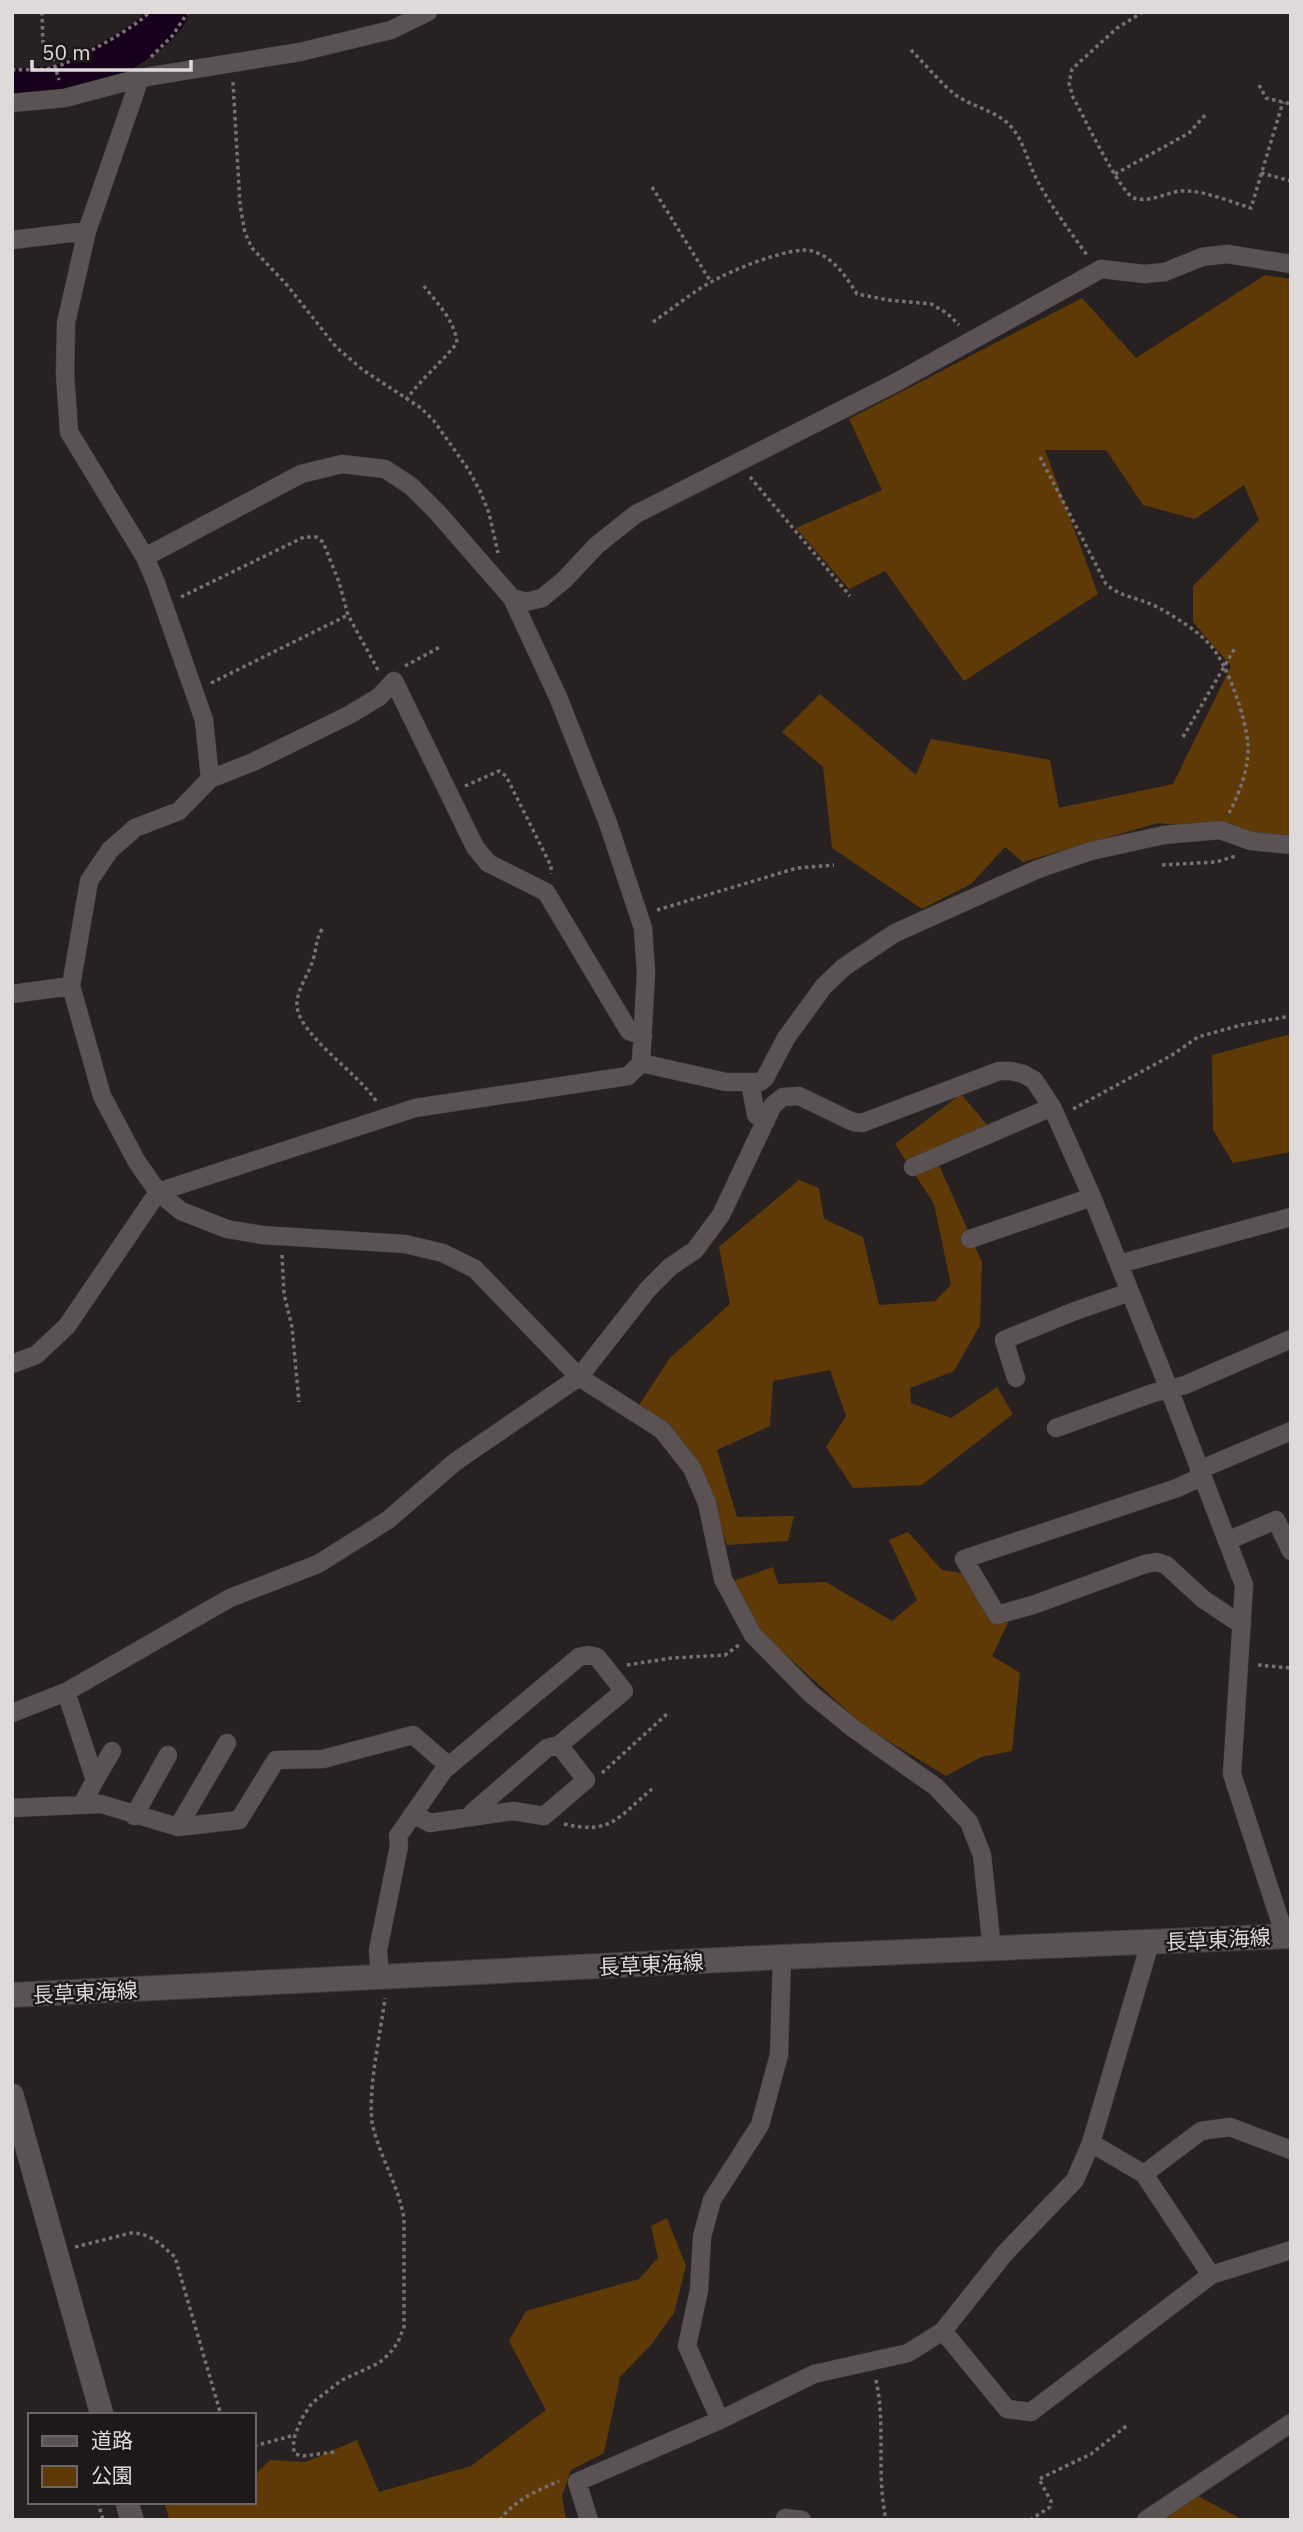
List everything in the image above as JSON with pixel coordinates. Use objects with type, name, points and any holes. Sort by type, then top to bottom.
[{"type":"main road","name":"長草東海線","points":[[12,1995],[1288,1936]]},
{"type":"street","points":[[12,103],[65,98],[141,78],[300,52],[391,30],[428,12]]},
{"type":"street","points":[[141,78],[87,230],[66,323],[65,374],[69,432],[145,557],[204,720],[210,779]]},
{"type":"street","points":[[12,240],[87,230]]},
{"type":"street","points":[[512,598],[526,602],[542,598],[564,580],[597,545],[636,514],[893,384],[1101,269],[1144,274],[1165,272],[1202,257],[1227,254],[1291,264]]},
{"type":"street","points":[[12,1364],[36,1355],[67,1326],[158,1192],[415,1108],[628,1076],[641,1063],[646,973],[643,928],[608,823],[563,710],[512,598],[437,512],[411,486],[385,469],[342,464],[301,474],[145,557]]},
{"type":"street","points":[[643,1036],[629,1031],[546,892],[488,863],[475,846],[391,679],[379,697],[349,715],[253,762],[210,779],[180,811],[135,828],[110,850],[89,881],[71,986],[102,1096],[137,1162],[158,1192],[181,1210],[227,1229],[281,1237],[405,1244],[443,1253],[475,1269],[579,1377],[662,1430],[692,1468],[707,1503],[723,1579],[752,1635],[811,1694],[854,1730],[936,1787],[969,1822],[982,1855],[992,1949]]},
{"type":"street","points":[[641,1063],[726,1082],[760,1082],[765,1078],[786,1038],[824,986],[844,967],[895,933],[1038,869],[1091,851],[1164,835],[1220,830],[1251,841],[1291,845]]},
{"type":"street","points":[[12,994],[71,986]]},
{"type":"street","points":[[12,1713],[66,1692],[230,1598],[318,1564],[388,1520],[455,1462],[579,1377],[648,1289],[670,1267],[695,1250],[721,1215],[773,1105],[783,1097],[799,1096],[862,1124],[999,1071],[1011,1070],[1034,1080],[1055,1112],[1170,1389],[1244,1585],[1232,1774],[1288,1936]]},
{"type":"street","points":[[750,1082],[756,1115],[766,1121]]},
{"type":"street","points":[[913,1167],[1055,1112]]},
{"type":"street","points":[[970,1239],[1092,1197]]},
{"type":"street","points":[[1119,1264],[1291,1217]]},
{"type":"street","points":[[1016,1378],[1004,1340],[1130,1292]]},
{"type":"street","points":[[1056,1428],[1185,1385],[1291,1339]]},
{"type":"street","points":[[1242,1625],[1203,1599],[1166,1565],[1157,1562],[997,1615],[964,1559],[1177,1488],[1200,1474],[1291,1431]]},
{"type":"street","points":[[1227,1541],[1276,1520],[1290,1545]]},
{"type":"street","points":[[383,1977],[378,1950],[399,1846],[398,1836],[449,1766],[579,1657],[597,1657],[624,1691],[559,1745],[547,1748],[473,1812],[473,1817]]},
{"type":"street","points":[[66,1692],[95,1780]]},
{"type":"street","points":[[12,1808],[101,1804],[178,1828],[239,1820],[276,1760],[323,1759],[413,1735],[449,1766]]},
{"type":"street","points":[[178,1828],[227,1743]]},
{"type":"street","points":[[413,1814],[430,1823],[513,1811],[544,1816],[586,1780],[559,1745]]},
{"type":"street","points":[[82,1805],[112,1751]]},
{"type":"street","points":[[134,1816],[168,1755]]},
{"type":"street","points":[[589,2520],[577,2482],[720,2420],[814,2374],[908,2353],[943,2331],[1005,2253],[1074,2180],[1091,2143],[1150,1943]]},
{"type":"street","points":[[720,2420],[687,2346],[699,2290],[702,2237],[712,2200],[760,2125],[779,2055],[782,1958]]},
{"type":"street","points":[[12,2095],[101,2413]]},
{"type":"street","points":[[1144,2175],[1201,2131],[1230,2127],[1291,2150]]},
{"type":"street","points":[[1091,2143],[1144,2175],[1211,2275]]},
{"type":"street","points":[[943,2331],[1007,2409],[1031,2412],[1211,2275],[1291,2250]]},
{"type":"street","points":[[1146,2520],[1291,2423]]},
{"type":"path","points":[[42,12],[43,46],[52,57],[55,67]]},
{"type":"path","points":[[12,70],[55,67],[128,30],[144,20],[149,12]]},
{"type":"path","points":[[141,78],[151,58],[173,35],[188,12]]},
{"type":"path","points":[[1143,12],[1117,28],[1072,69],[1069,83],[1073,97],[1115,174],[1133,198],[1147,199],[1186,190],[1251,208],[1283,102]]},
{"type":"path","points":[[911,50],[958,97],[1003,118],[1013,128],[1035,177],[1059,217],[1088,257],[1101,269]]},
{"type":"path","points":[[231,63],[237,114],[240,205],[245,233],[252,248],[287,285],[336,347],[362,370],[421,408],[435,421],[468,468],[489,513],[499,555],[492,576]]},
{"type":"path","points":[[1259,85],[1266,97],[1291,104]]},
{"type":"path","points":[[1115,174],[1189,133],[1207,113]]},
{"type":"path","points":[[1261,173],[1291,181]]},
{"type":"path","points":[[652,187],[711,282]]},
{"type":"path","points":[[653,322],[711,282],[792,249],[808,250],[825,256],[844,273],[857,294],[931,304],[947,313],[971,339]]},
{"type":"path","points":[[406,400],[416,385],[457,342],[456,332],[449,320],[423,285]]},
{"type":"path","points":[[1040,457],[1106,584],[1114,592],[1158,607],[1200,635],[1224,666],[1246,731],[1248,748],[1242,780],[1220,830]]},
{"type":"path","points":[[738,462],[850,596]]},
{"type":"path","points":[[164,605],[304,537],[316,537],[323,542],[339,582],[348,615],[380,673],[391,679],[391,673],[440,647]]},
{"type":"path","points":[[194,692],[348,615]]},
{"type":"path","points":[[1183,737],[1235,648]]},
{"type":"path","points":[[443,782],[465,786],[499,771],[506,776],[551,866],[550,883],[546,892]]},
{"type":"path","points":[[1162,865],[1192,864],[1233,857],[1247,849],[1251,841]]},
{"type":"path","points":[[638,916],[797,868],[834,865]]},
{"type":"path","points":[[322,929],[315,942],[314,958],[299,992],[296,1004],[299,1014],[316,1039],[368,1089],[376,1100],[382,1119]]},
{"type":"path","points":[[1055,1112],[1172,1055],[1198,1038],[1291,1016]]},
{"type":"path","points":[[281,1237],[284,1294],[292,1327],[299,1402]]},
{"type":"path","points":[[611,1674],[623,1665],[672,1658],[725,1655],[752,1635]]},
{"type":"path","points":[[1240,1663],[1291,1668]]},
{"type":"path","points":[[586,1780],[596,1779],[668,1713]]},
{"type":"path","points":[[544,1816],[584,1828],[607,1826],[652,1788]]},
{"type":"path","points":[[334,2452],[303,2456],[295,2454],[295,2435],[302,2418],[312,2403],[342,2380],[379,2363],[390,2353],[404,2327],[404,2220],[401,2204],[375,2132],[371,2109],[386,1996],[383,1977]]},
{"type":"path","points":[[56,2251],[140,2233],[155,2240],[175,2258],[219,2413]]},
{"type":"path","points":[[872,2360],[881,2401],[883,2434],[880,2470],[886,2520]]},
{"type":"path","points":[[1030,2520],[1050,2507],[1051,2501],[1039,2479],[1091,2454],[1129,2424]]},
{"type":"path","points":[[256,2445],[295,2435]]},
{"type":"path","points":[[500,2520],[506,2512],[543,2488],[570,2476],[577,2482]]},
{"type":"green space","points":[[1265,275],[1291,279],[1291,838],[1158,823],[1023,862],[1005,847],[971,884],[922,909],[832,848],[823,767],[782,732],[820,694],[916,775],[931,739],[1050,760],[1059,808],[1173,784],[1231,666],[1193,622],[1193,586],[1259,520],[1244,485],[1195,519],[1143,505],[1106,450],[1045,450],[1098,594],[964,681],[885,571],[849,589],[796,528],[882,490],[849,419],[1082,298],[1136,358]]},
{"type":"green space","points":[[1291,1034],[1291,1152],[1233,1163],[1213,1130],[1212,1055]]},
{"type":"green space","points":[[961,1094],[999,1139],[939,1165],[982,1262],[980,1325],[954,1371],[910,1388],[911,1403],[951,1418],[997,1387],[1013,1414],[922,1485],[853,1488],[826,1447],[846,1416],[830,1370],[773,1381],[770,1426],[717,1450],[737,1517],[794,1516],[788,1541],[727,1545],[703,1470],[670,1429],[637,1408],[670,1358],[730,1304],[719,1247],[799,1180],[819,1188],[824,1219],[863,1237],[879,1305],[935,1301],[951,1285],[934,1204],[895,1144]]},
{"type":"green space","points":[[908,1532],[942,1570],[962,1573],[990,1619],[1008,1623],[992,1656],[1020,1673],[1012,1751],[981,1757],[946,1776],[865,1727],[762,1633],[731,1582],[773,1567],[778,1584],[826,1582],[892,1621],[917,1600],[889,1540]]},
{"type":"green space","points":[[667,2218],[686,2266],[674,2313],[651,2345],[620,2377],[604,2453],[571,2470],[562,2496],[566,2520],[169,2518],[165,2504],[256,2504],[256,2474],[270,2460],[306,2462],[357,2440],[379,2492],[471,2466],[546,2410],[509,2341],[526,2311],[639,2279],[658,2258],[651,2226]]},
{"type":"green space","points":[[1194,2494],[1243,2520],[1156,2520]]},
{"type":"waterway","points":[[12,88],[66,82],[138,43],[162,23],[169,12]]}]
